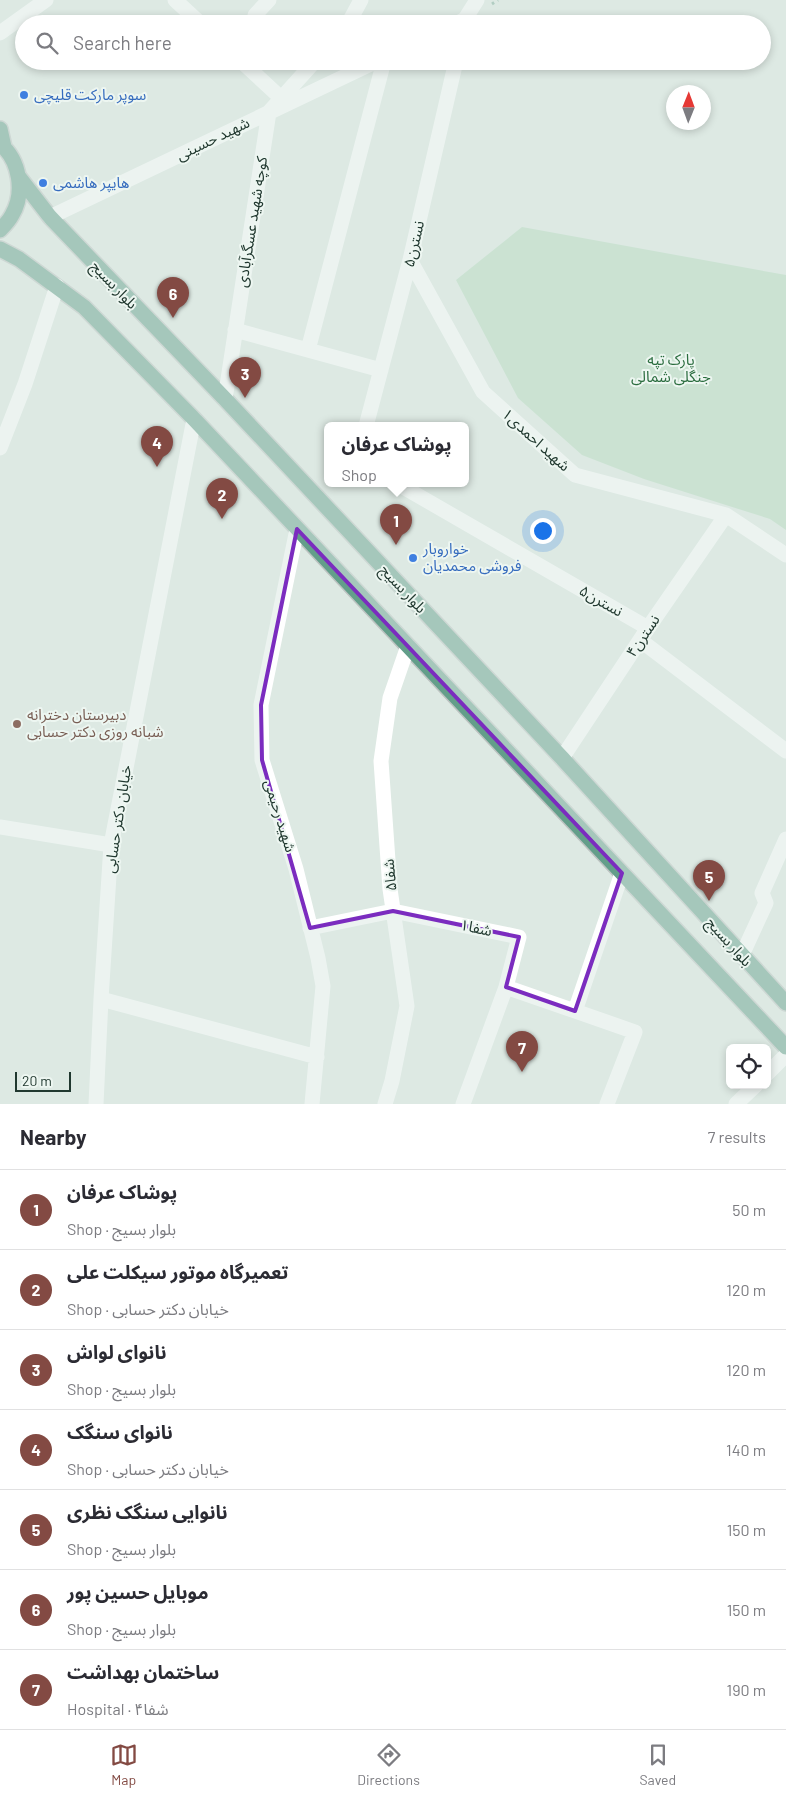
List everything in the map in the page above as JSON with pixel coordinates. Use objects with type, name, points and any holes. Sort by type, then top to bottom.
[{"type":"main road","points":[[0,129],[2,145],[14,161],[19,177],[19,196],[12,215],[0,230]]},
{"type":"main road","name":"بلوار بسیج","points":[[19,177],[50,217],[225,399],[562,758],[786,1003]]},
{"type":"main road","name":"بلوار بسیج","points":[[0,249],[19,259],[84,307],[194,419],[786,1047]]},
{"type":"street","points":[[25,15],[46,0]]},
{"type":"street","points":[[176,0],[192,15]]},
{"type":"street","points":[[255,15],[269,0]]},
{"type":"street","points":[[353,15],[361,0]]},
{"type":"street","points":[[467,15],[477,0]]},
{"type":"street","points":[[0,33],[15,22]]},
{"type":"street","points":[[251,70],[281,98]]},
{"type":"street","points":[[269,112],[307,70]]},
{"type":"street","name":"شهید حسینی","points":[[50,217],[358,70]]},
{"type":"street","points":[[308,350],[382,70]]},
{"type":"street","name":"نسترن۵","points":[[367,422],[410,260],[454,70]]},
{"type":"street","name":"کوچه شهید عسگرآبادی","points":[[225,399],[269,112]]},
{"type":"street","name":"شهید احمدی۱","points":[[410,260],[484,392],[575,475],[726,515],[786,556]]},
{"type":"street","points":[[0,448],[28,376],[57,286]]},
{"type":"street","points":[[235,330],[380,370]]},
{"type":"street","name":"خیابان دکتر حسابی","points":[[96,1104],[111,845],[194,419]]},
{"type":"street","name":"نسترن۵","points":[[403,487],[644,634],[786,751]]},
{"type":"street","name":"نسترن۴","points":[[562,758],[726,515]]},
{"type":"street","name":"شهید رحیمی","points":[[297,528],[260,705],[262,760],[296,869],[323,986],[312,1104]]},
{"type":"street","name":"شفا۵","points":[[385,1104],[392,1081],[407,1006],[393,911],[381,761],[390,698],[408,646]]},
{"type":"street","points":[[0,827],[111,845]]},
{"type":"street","points":[[742,955],[766,902],[762,892],[786,839]]},
{"type":"street","points":[[575,1011],[622,873]]},
{"type":"street","name":"شفا۱","points":[[310,928],[393,911],[520,938],[506,987]]},
{"type":"street","points":[[463,1104],[506,987],[635,1032],[607,1104]]},
{"type":"street","points":[[101,999],[317,1057]]},
{"type":"street","points":[[771,1070],[786,1055]]},
{"type":"street","points":[[736,1104],[752,1089]]},
{"type":"highlighted area","points":[[297,529],[622,873],[575,1011],[506,987],[519,937],[393,911],[310,928],[262,760],[261,705]]},
{"type":"green space","name":"پارک تپه جنگلی شمالی","points":[[522,227],[786,275],[786,530],[770,519],[644,479],[582,455],[518,398],[456,280]]},
{"type":"place","name":"سوپر مارکت قلیچی","points":[[24,95]]},
{"type":"place","name":"هایپر هاشمی","points":[[43,183]]},
{"type":"place","name":"موبایل حسین پور","points":[[173,318]]},
{"type":"place","name":"نانوای لواش","points":[[245,398]]},
{"type":"place","name":"نانوای سنگک","points":[[157,467]]},
{"type":"place","name":"تعمیرگاه موتور سیکلت علی","points":[[222,519]]},
{"type":"place","name":"پوشاک عرفان","points":[[396,545]]},
{"type":"place","name":"خواروبار فروشی محمدیان","points":[[413,558]]},
{"type":"place","name":"دبیرستان دخترانه شبانه روزی دکتر حسابی","points":[[17,724]]},
{"type":"place","name":"نانوایی سنگک نظری","points":[[709,901]]},
{"type":"place","name":"ساختمان بهداشت","points":[[522,1072]]}]
